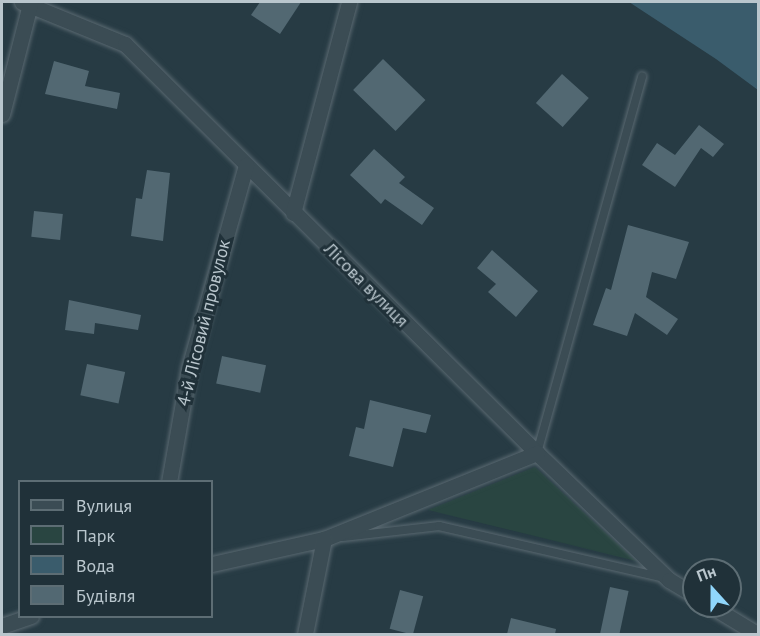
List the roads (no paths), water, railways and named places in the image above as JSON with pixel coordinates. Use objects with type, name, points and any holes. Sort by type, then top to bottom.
[{"type":"street","points":[[293,213],[349,2]]},
{"type":"street","points":[[2,114],[26,3]]},
{"type":"street","name":"Лісова вулиця","points":[[26,3],[125,44],[537,453],[669,580],[682,588]]},
{"type":"street","name":"4-й Лісовий провулок","points":[[168,480],[189,368],[246,165]]},
{"type":"street","points":[[213,564],[324,539],[537,453]]},
{"type":"street","points":[[306,634],[324,539]]},
{"type":"street","points":[[2,626],[25,618]]},
{"type":"street","points":[[731,618],[757,634]]},
{"type":"lane","points":[[537,453],[642,76]]},
{"type":"lane","points":[[324,539],[439,526],[669,580]]},
{"type":"water","points":[[629,2],[758,2],[758,90],[716,59]]}]
